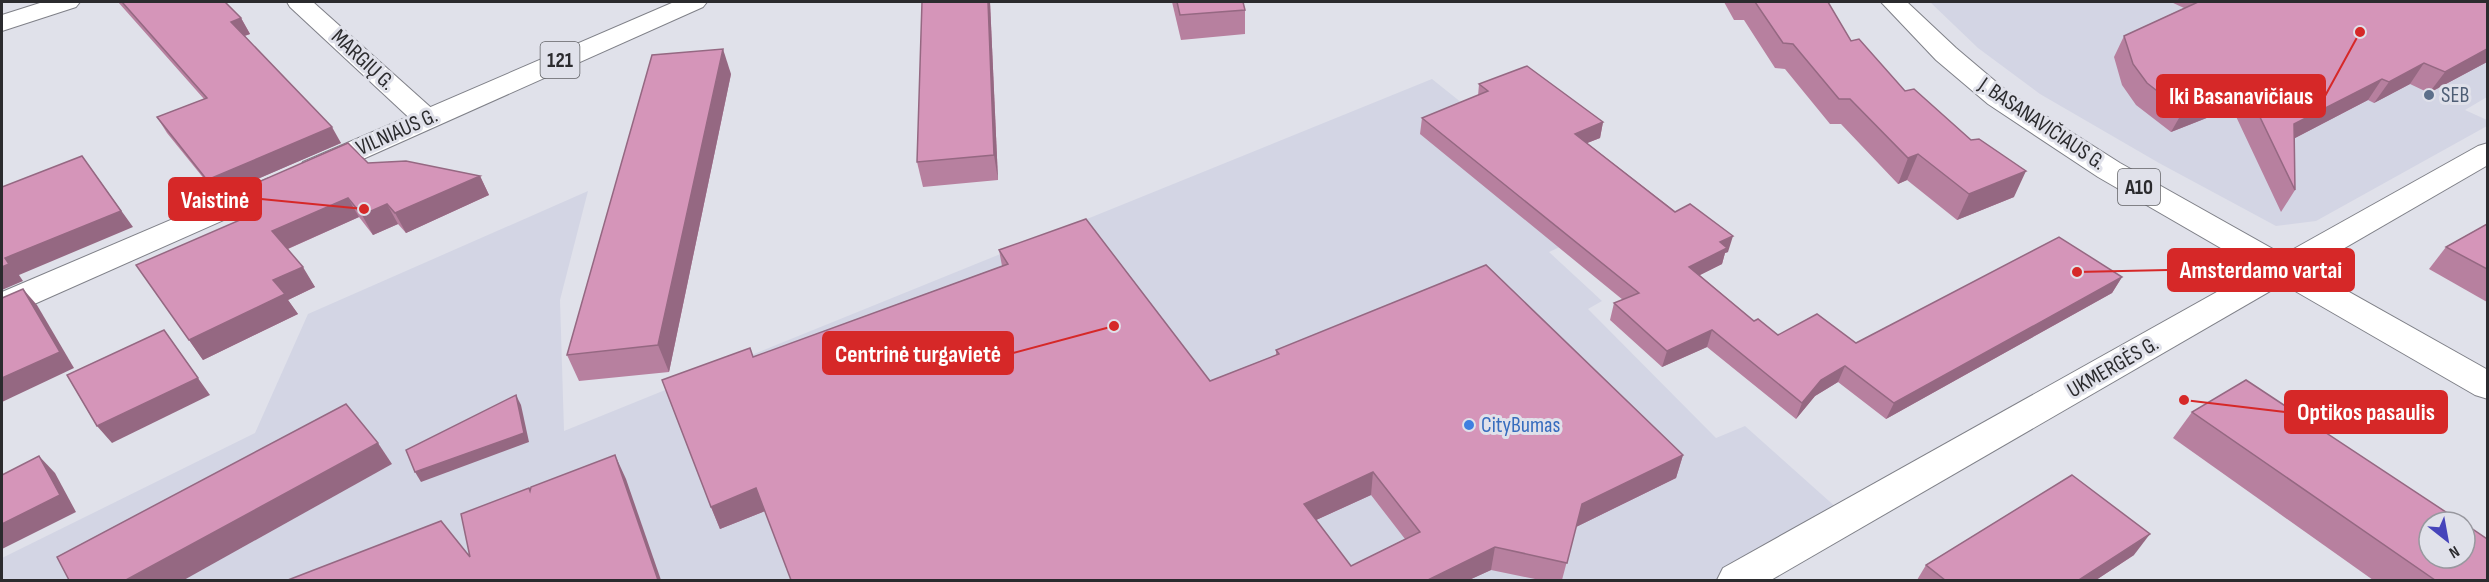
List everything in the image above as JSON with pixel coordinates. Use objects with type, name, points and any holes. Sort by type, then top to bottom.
[{"type":"main road","points":[[2,23],[67,2]]},
{"type":"main road","name":"MARGIŲ G.","points":[[299,2],[427,119]]},
{"type":"main road","name":"VILNIAUS G.","points":[[2,306],[694,2]]},
{"type":"main road","name":"J. BASANAVIČIAUS G.","points":[[1893,2],[1946,54],[1998,98],[2109,170],[2487,386]]},
{"type":"main road","name":"UKMERGĖS G.","points":[[1737,580],[2487,152]]},
{"type":"shaded area","points":[[1930,2],[2487,2],[2487,97],[2465,110],[2487,120],[2487,126],[2316,221],[2276,226],[2159,163],[2040,94],[1978,48]]},
{"type":"shaded area","points":[[1432,79],[1612,223],[1549,252],[1602,301],[1588,309],[1716,438],[1745,426],[1848,518],[1737,580],[2,580],[2,558],[255,433],[308,314],[588,191],[560,300],[564,431]]},
{"type":"building","points":[[122,2],[225,2],[241,18],[231,22],[332,127],[207,180],[157,117],[207,98]]},
{"type":"building","points":[[922,2],[988,2],[994,155],[917,162]]},
{"type":"building","points":[[1177,2],[1243,2],[1245,10],[1180,15]]},
{"type":"building","points":[[1755,2],[1828,2],[1851,41],[1859,39],[1905,91],[1914,89],[1971,140],[1979,139],[2026,171],[1969,194],[1918,154],[1908,158],[1850,99],[1839,99],[1793,44],[1783,43]]},
{"type":"building","points":[[2198,2],[2487,2],[2487,49],[2445,72],[2424,63],[2389,82],[2382,79],[2294,124],[2295,190],[2245,86],[2183,111],[2147,83],[2133,64],[2124,36]]},
{"type":"building","points":[[723,49],[658,345],[567,355],[652,55]]},
{"type":"building","points":[[1527,66],[1603,122],[1575,134],[1675,212],[1690,204],[1733,236],[1720,242],[1727,248],[1689,267],[1754,321],[1758,319],[1778,335],[1817,314],[1856,343],[2059,237],[2122,277],[1894,403],[1845,366],[1821,380],[1802,403],[1712,330],[1667,351],[1614,303],[1639,293],[1422,118],[1488,91],[1479,84]]},
{"type":"building","points":[[348,143],[368,163],[406,161],[480,176],[395,213],[387,204],[362,215],[348,198],[272,231],[303,267],[273,280],[285,294],[189,340],[136,265],[240,220],[222,198]]},
{"type":"building","points":[[82,156],[121,211],[5,258],[9,264],[2,267],[2,187]]},
{"type":"building","points":[[1086,219],[1210,381],[1279,354],[1276,350],[1486,265],[1683,455],[1582,504],[1567,563],[1495,547],[1428,580],[791,580],[756,488],[711,507],[662,380],[750,348],[753,357],[1008,264],[999,250]],"holes":[[[1373,472],[1420,532],[1351,566],[1304,504]]]},
{"type":"building","points":[[2487,224],[2487,269],[2446,247]]},
{"type":"building","points":[[23,289],[60,352],[2,378],[2,298]]},
{"type":"building","points":[[164,330],[198,378],[97,426],[67,375]]},
{"type":"building","points":[[2246,380],[2443,510],[2417,510],[2417,568],[2192,412]]},
{"type":"building","points":[[516,395],[524,433],[415,472],[406,450]]},
{"type":"building","points":[[346,404],[378,443],[126,580],[69,580],[57,557]]},
{"type":"building","points":[[615,455],[658,580],[288,580],[441,521],[470,557],[461,514],[529,488],[530,491],[531,487]]},
{"type":"building","points":[[39,456],[60,495],[2,524],[2,475]]},
{"type":"building","points":[[2072,475],[2150,534],[2079,580],[1945,580],[1926,565]]},
{"type":"building","points":[[2477,532],[2487,539],[2487,580],[2435,580],[2421,570],[2477,570]]},
{"type":"place","name":"Iki Basanavičiaus","points":[[2360,32]]},
{"type":"place","name":"SEB","points":[[2429,95]]},
{"type":"place","name":"Vaistinė","points":[[364,209]]},
{"type":"place","name":"Amsterdamo vartai","points":[[2077,272]]},
{"type":"place","name":"Centrinė turgavietė","points":[[1114,326]]},
{"type":"place","name":"Optikos pasaulis","points":[[2184,400]]},
{"type":"place","name":"CityBumas","points":[[1469,425]]}]
